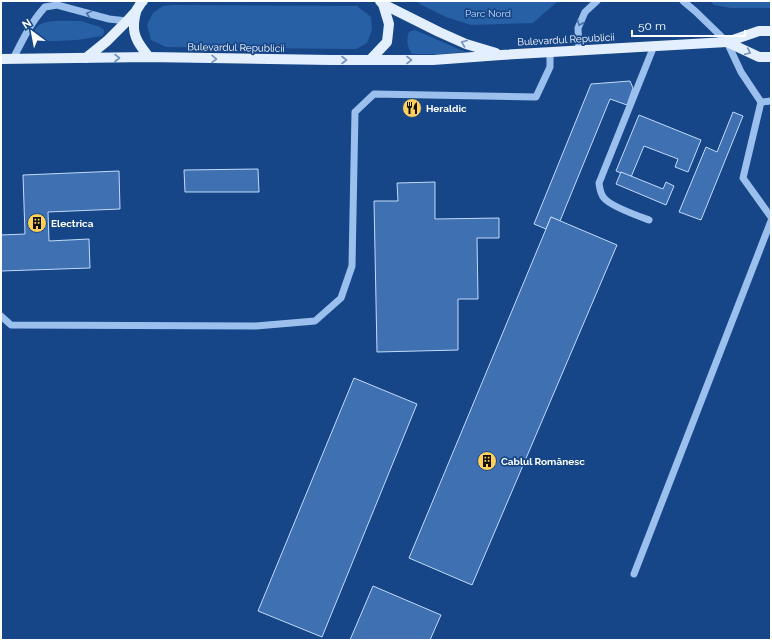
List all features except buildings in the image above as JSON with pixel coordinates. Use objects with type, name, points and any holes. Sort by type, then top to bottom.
[{"type":"main road","name":"Bulevardul Republicii","points":[[381,2],[459,41],[501,54]]},
{"type":"main road","name":"Bulevardul Republicii","points":[[370,60],[387,42],[389,24],[381,2]]},
{"type":"main road","points":[[86,58],[107,41],[127,21],[140,4]]},
{"type":"main road","points":[[140,4],[134,25],[135,36],[149,57]]},
{"type":"main road","name":"Bulevardul Republicii","points":[[1,59],[149,57],[433,60],[501,54],[727,42],[759,31],[771,31]]},
{"type":"main road","name":"Bulevardul Republicii","points":[[727,42],[759,57],[771,57]]},
{"type":"lane","points":[[579,50],[578,28],[585,12],[598,1]]},
{"type":"lane","points":[[683,1],[727,42],[741,72],[761,102],[743,178],[771,217]]},
{"type":"lane","points":[[13,59],[26,32],[38,13],[45,6],[57,5],[109,19],[127,21]]},
{"type":"lane","points":[[649,220],[610,204],[604,199],[600,192],[599,183],[654,46]]},
{"type":"lane","points":[[1,316],[11,325],[256,326],[315,321],[341,298],[352,266],[355,112],[374,94],[536,97],[550,67],[550,52]]},
{"type":"lane","points":[[761,102],[771,101]]},
{"type":"lane","points":[[634,574],[771,221]]},
{"type":"green space","name":"Parc Nord","points":[[418,1],[558,1],[533,23],[471,25],[446,17],[420,4]]},
{"type":"green space","points":[[710,1],[771,1],[771,8],[731,8],[714,5]]},
{"type":"green space","points":[[163,6],[357,6],[371,17],[372,30],[367,43],[356,49],[166,47],[151,40],[147,25],[153,13]]},
{"type":"green space","points":[[81,21],[100,27],[104,30],[104,33],[102,36],[77,40],[35,42],[32,39],[35,29],[43,23]]},
{"type":"green space","points":[[414,30],[465,52],[412,54],[407,41],[409,32]]},
{"type":"place","name":"Heraldic","points":[[412,108]]},
{"type":"place","name":"Electrica","points":[[37,223]]},
{"type":"place","name":"Cablul Românesc","points":[[487,461]]}]
